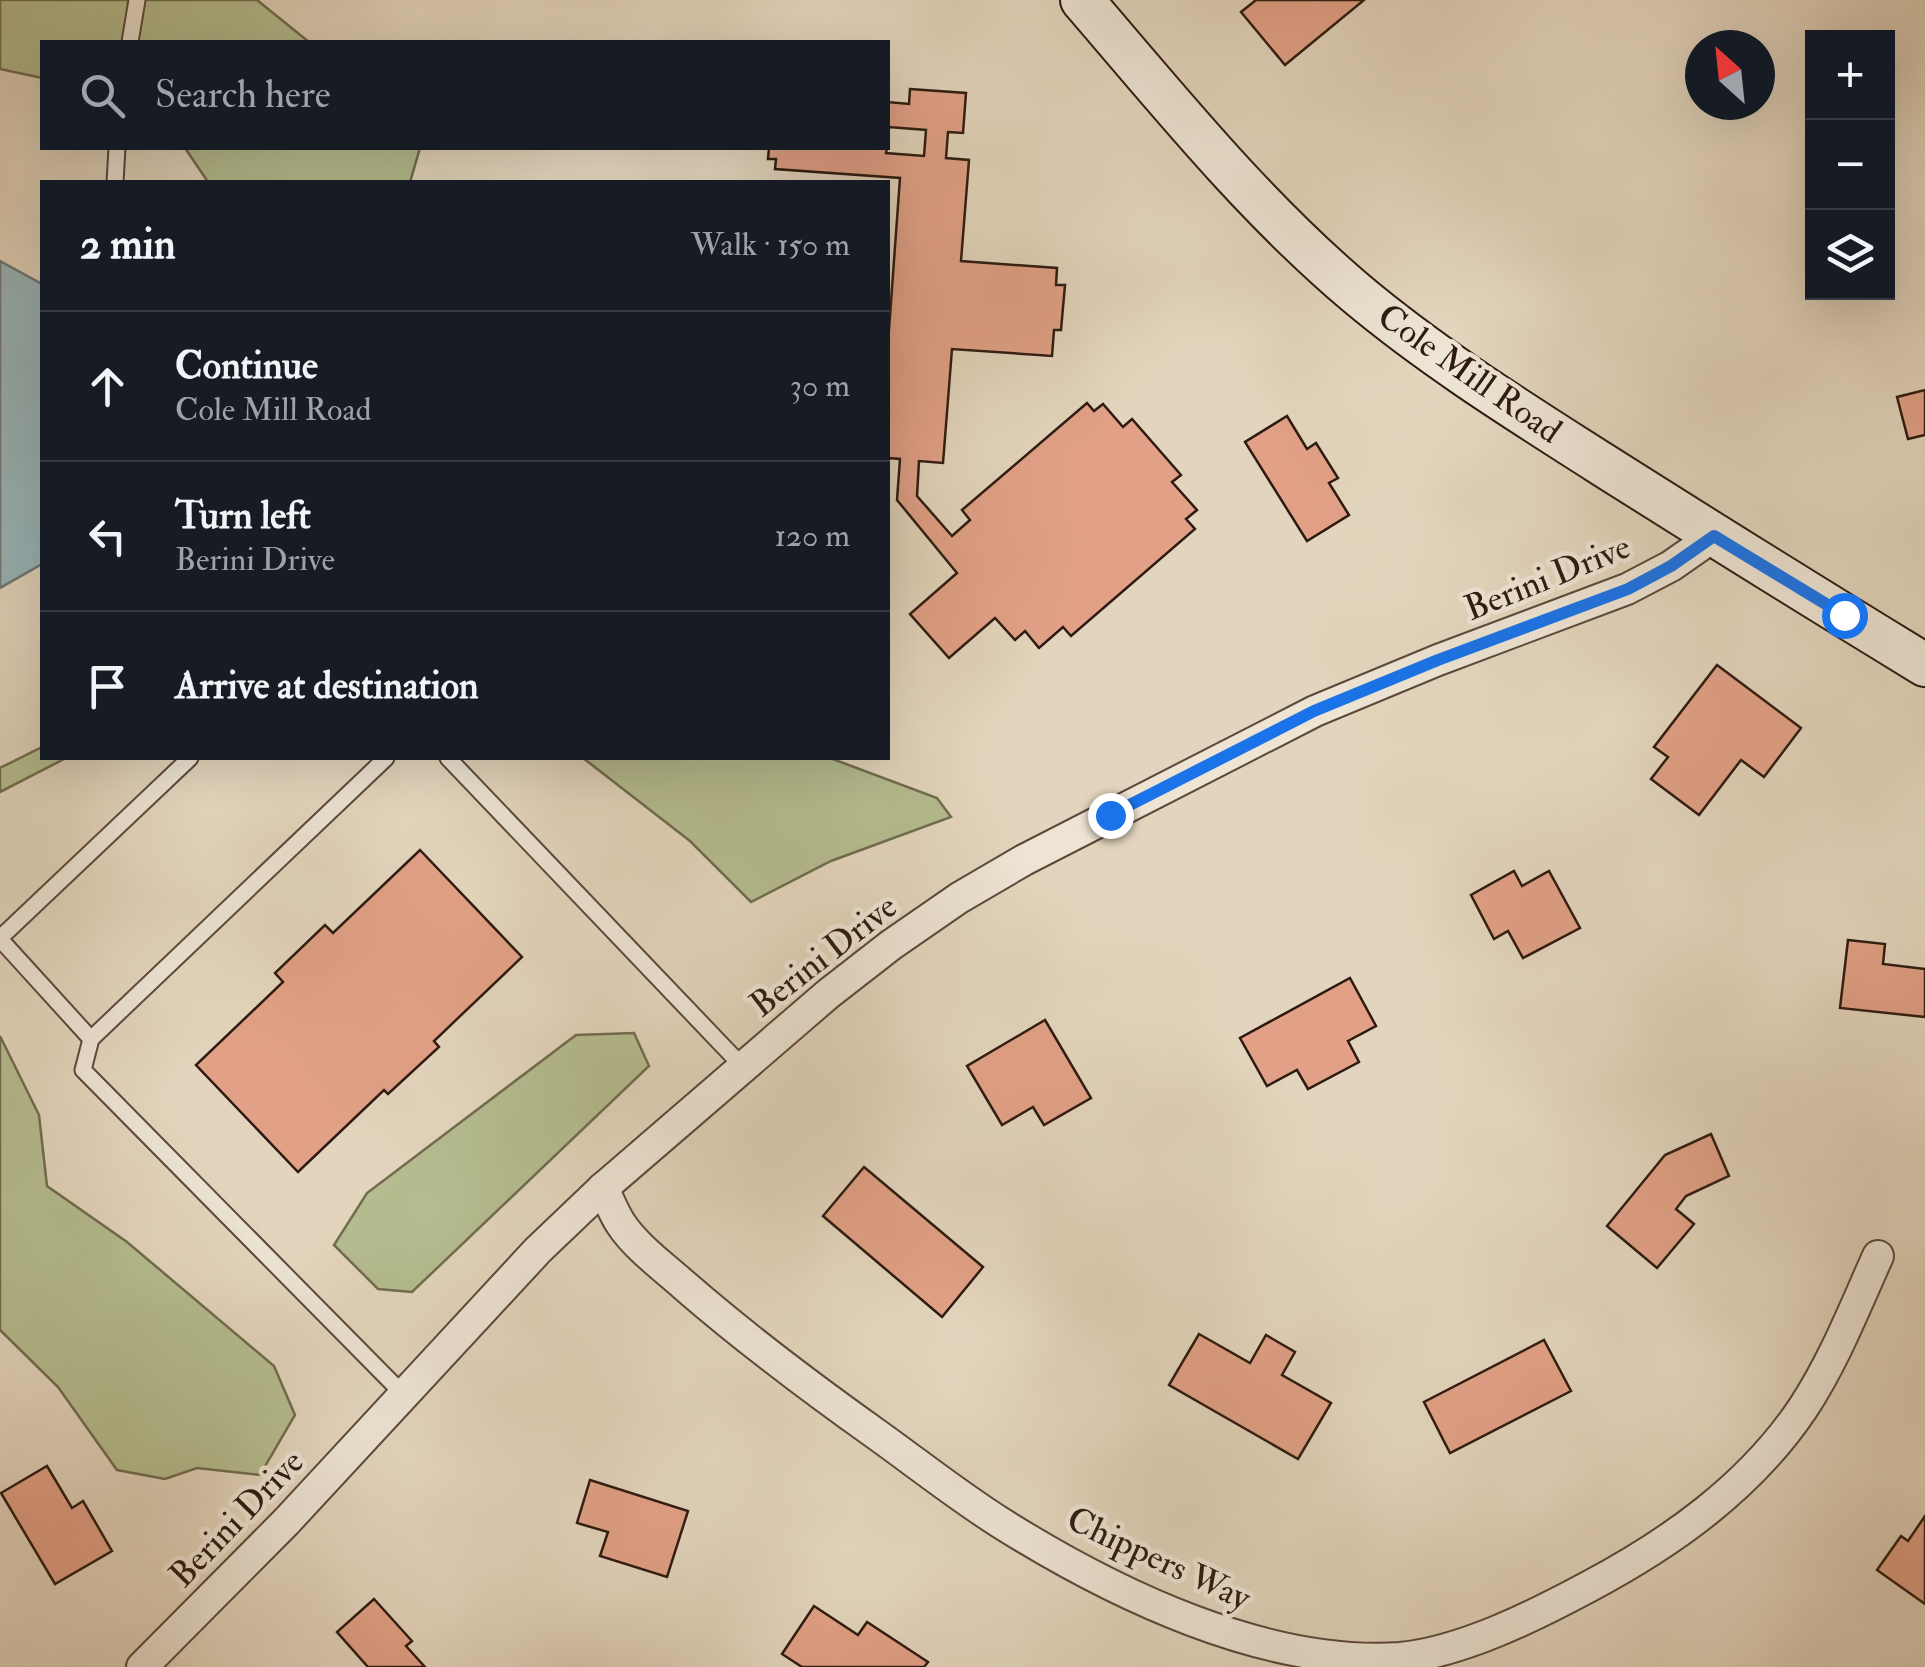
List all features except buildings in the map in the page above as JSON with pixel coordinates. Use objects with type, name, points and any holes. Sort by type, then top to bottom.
[{"type":"street","name":"Cole Mill Road","points":[[1082,0],[1229,171],[1282,226],[1435,357],[1714,536],[1925,665]]},
{"type":"street","name":"Berini Drive","points":[[142,1667],[286,1522],[538,1250],[603,1188],[890,944],[1024,860],[1314,711],[1628,589],[1714,536]]},
{"type":"street","name":"Chippers Way","points":[[603,1188],[622,1226],[728,1323],[1000,1523],[1148,1602],[1235,1638],[1318,1657],[1471,1654],[1670,1540],[1729,1493],[1774,1446],[1806,1404],[1878,1256]]},
{"type":"lane","points":[[130,40],[137,0]]},
{"type":"lane","points":[[115,180],[117,150]]},
{"type":"lane","points":[[90,1039],[0,939],[188,760]]},
{"type":"lane","points":[[384,760],[90,1039],[83,1070],[404,1395]]},
{"type":"lane","points":[[450,760],[743,1068]]},
{"type":"green space","points":[[0,0],[257,0],[307,40],[40,40],[40,78],[0,69]]},
{"type":"green space","points":[[186,150],[419,150],[411,180],[207,180]]},
{"type":"green space","points":[[40,748],[40,760],[62,760],[0,792],[0,768]]},
{"type":"green space","points":[[586,760],[835,760],[937,798],[951,817],[831,861],[751,902],[690,841]]},
{"type":"green space","points":[[634,1033],[649,1066],[412,1292],[378,1289],[334,1245],[367,1193],[576,1035]]},
{"type":"green space","points":[[0,1036],[39,1115],[47,1186],[127,1242],[274,1366],[295,1415],[260,1475],[197,1468],[165,1479],[117,1470],[58,1387],[0,1330]]},
{"type":"water","points":[[0,261],[40,283],[40,565],[0,588]]},
{"type":"route","points":[[1110,815],[1314,711],[1628,589],[1714,536],[1844,615]]}]
